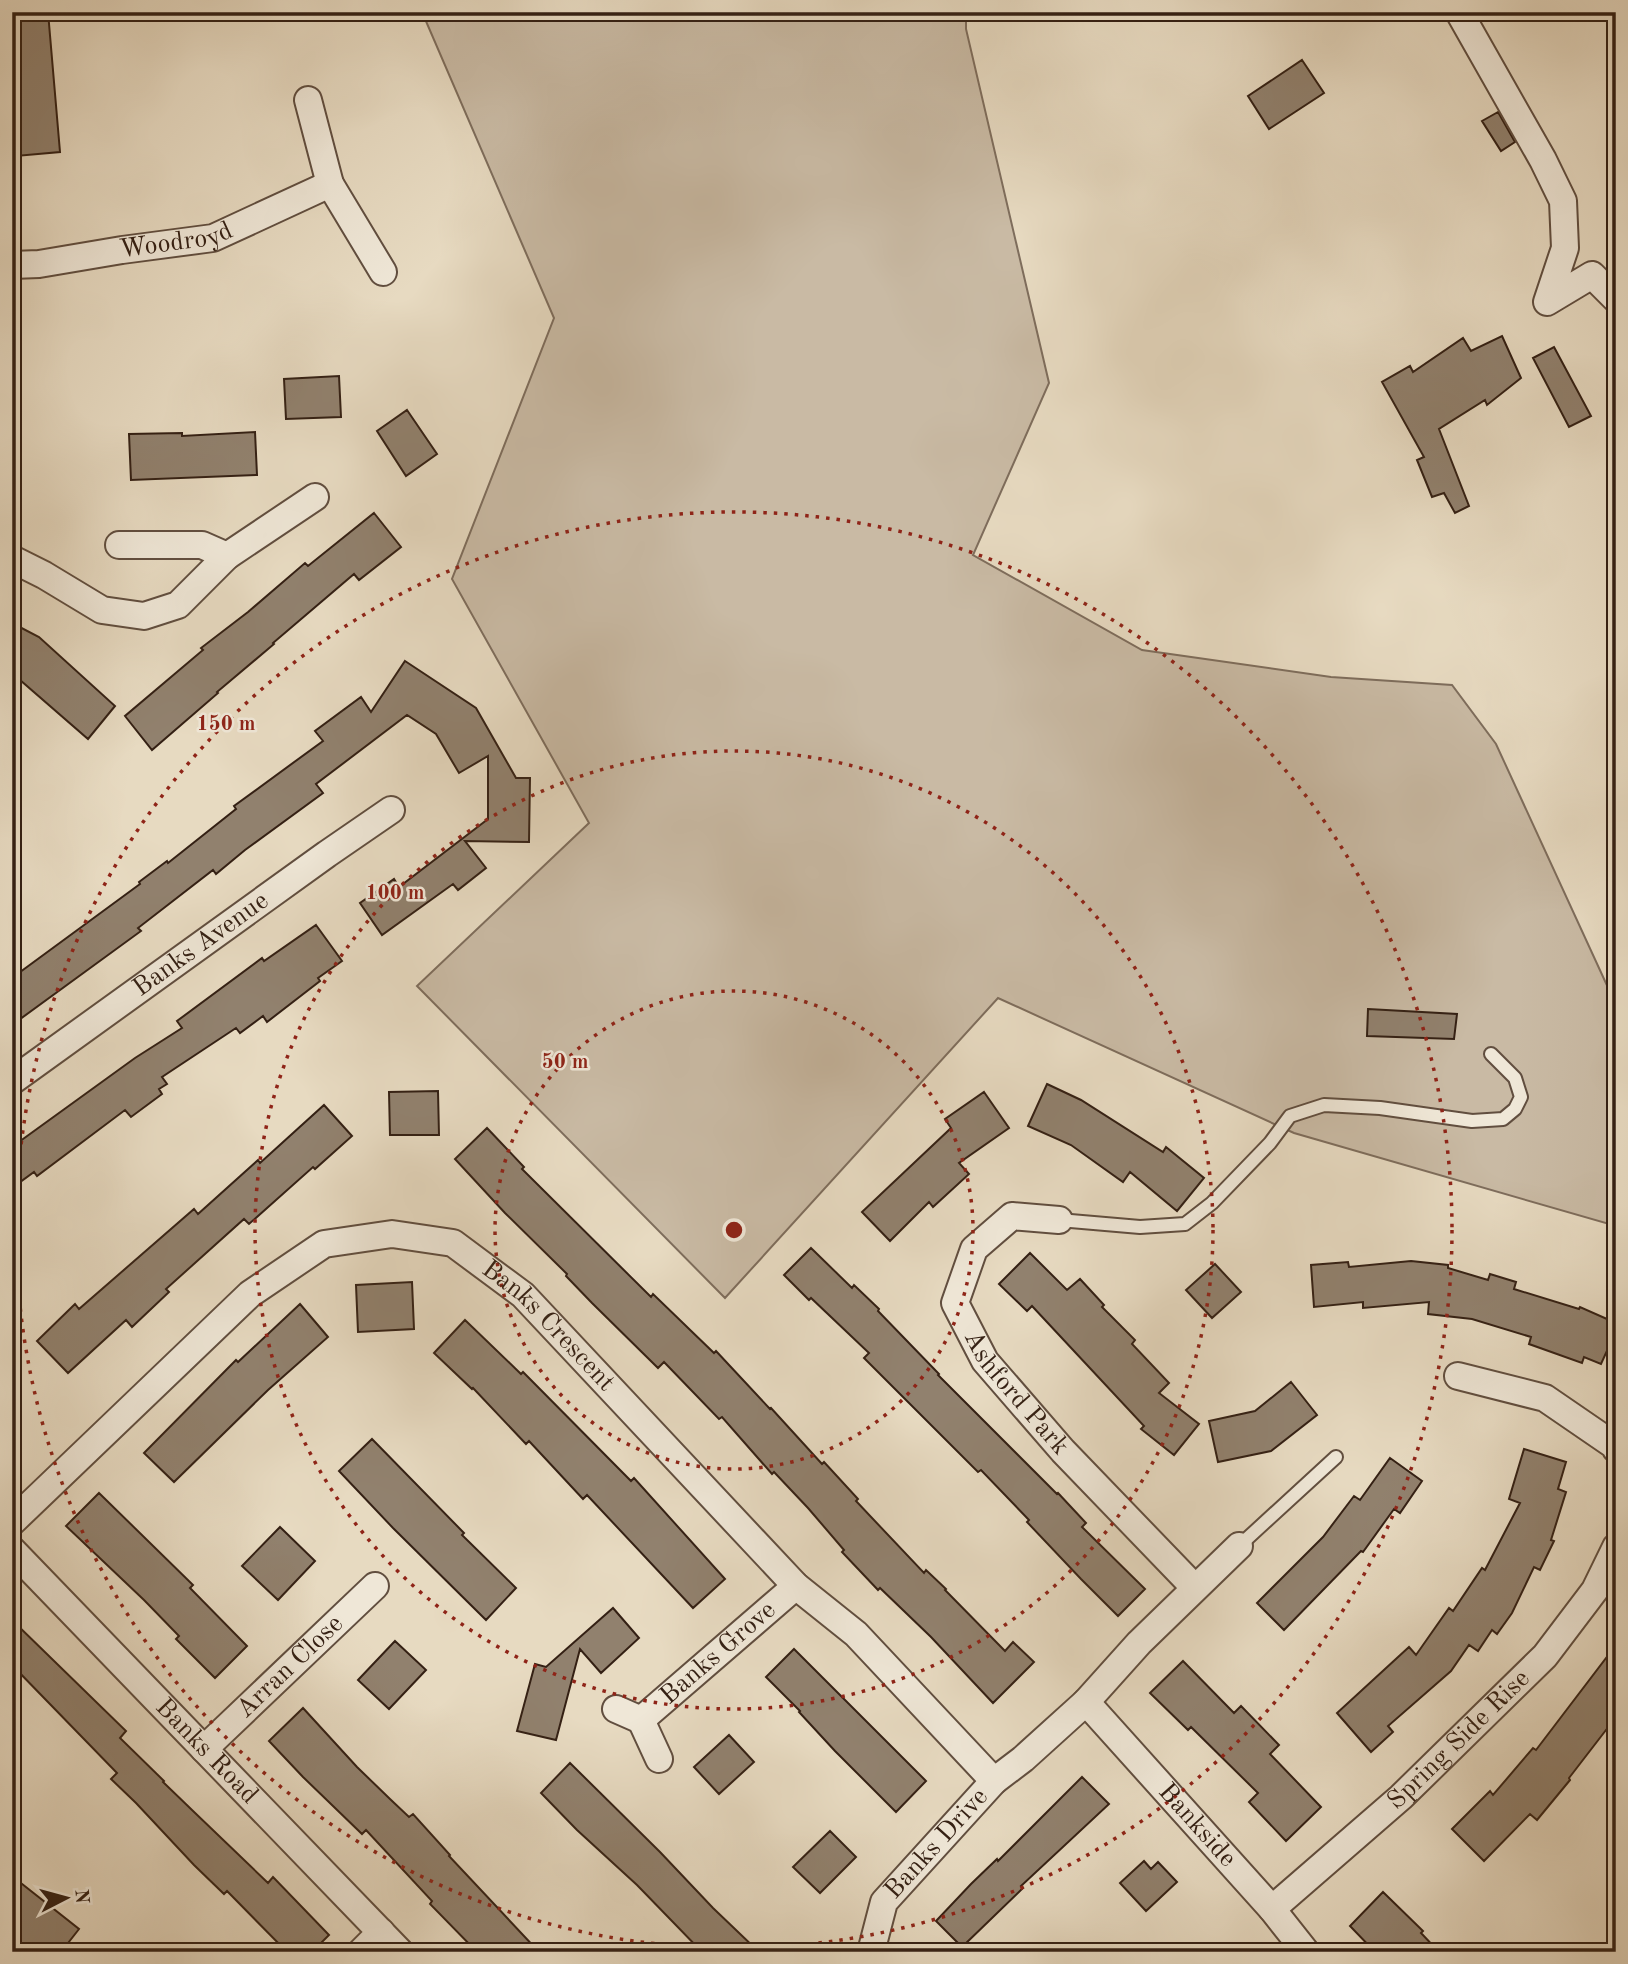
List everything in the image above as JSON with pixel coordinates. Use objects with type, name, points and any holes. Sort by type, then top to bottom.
[{"type":"street","points":[[1459,12],[1543,160],[1563,201],[1565,248],[1547,302],[1592,275],[1616,299]]},
{"type":"street","points":[[307,100],[330,184],[383,272]]},
{"type":"street","name":"Woodroyd","points":[[12,264],[39,264],[213,238],[330,184]]},
{"type":"street","points":[[12,559],[102,610],[144,616],[178,605],[227,556],[315,498]]},
{"type":"street","points":[[119,545],[202,545],[227,556]]},
{"type":"street","name":"Banks Avenue","points":[[12,1081],[391,810]]},
{"type":"street","name":"Ashford Park","points":[[1059,1220],[1012,1216],[974,1249],[955,1303],[985,1361],[1063,1451],[1195,1588]]},
{"type":"street","name":"Banks Crescent","points":[[12,1522],[250,1294],[324,1244],[392,1234],[453,1243],[523,1295],[796,1586],[856,1634],[994,1781]]},
{"type":"street","points":[[1458,1376],[1545,1398],[1616,1449]]},
{"type":"street","points":[[994,1781],[1023,1759],[1086,1702],[1139,1643],[1239,1546]]},
{"type":"street","name":"Spring Side Rise","points":[[1272,1909],[1401,1797],[1545,1656],[1595,1590],[1616,1548]]},
{"type":"street","name":"Banks Road","points":[[12,1550],[400,1952]]},
{"type":"street","name":"Arran Close","points":[[204,1749],[375,1586]]},
{"type":"street","name":"Banks Grove","points":[[641,1720],[796,1586]]},
{"type":"street","name":"Bankside","points":[[1086,1702],[1272,1909],[1306,1952]]},
{"type":"street","name":"Banks Grove","points":[[616,1709],[641,1720],[659,1759]]},
{"type":"street","name":"Banks Drive","points":[[871,1952],[884,1902],[994,1781]]},
{"type":"street","points":[[361,1952],[381,1932]]},
{"type":"lane","points":[[1059,1220],[1140,1227],[1185,1224],[1212,1203],[1270,1143],[1290,1116],[1324,1105],[1380,1108],[1472,1121],[1503,1119],[1516,1110],[1521,1097],[1515,1078],[1491,1054]]},
{"type":"lane","points":[[1239,1546],[1336,1457]]},
{"type":"shaded area","points":[[422,12],[966,12],[966,29],[1049,383],[973,555],[1142,650],[1331,677],[1452,685],[1496,744],[1616,1005],[1616,1226],[1294,1133],[998,998],[725,1298],[417,986],[589,823],[452,579],[554,318]]},
{"type":"building","points":[[12,12],[48,12],[60,152],[16,156],[12,118]]},
{"type":"building","points":[[1302,60],[1324,93],[1269,129],[1248,96]]},
{"type":"building","points":[[1498,112],[1515,142],[1501,151],[1482,121]]},
{"type":"building","points":[[1502,336],[1521,378],[1487,405],[1485,400],[1439,429],[1469,506],[1455,513],[1444,493],[1432,497],[1417,460],[1424,457],[1382,382],[1410,366],[1413,372],[1463,338],[1471,351]]},
{"type":"building","points":[[1554,347],[1591,416],[1569,427],[1533,358]]},
{"type":"building","points":[[339,376],[341,417],[286,419],[284,379]]},
{"type":"building","points":[[407,410],[437,454],[406,476],[377,431]]},
{"type":"building","points":[[255,432],[257,475],[131,480],[129,434],[182,433],[182,436]]},
{"type":"building","points":[[374,513],[401,547],[359,580],[354,574],[152,750],[125,716],[203,650],[201,648],[305,563],[308,566]]},
{"type":"building","points":[[12,623],[39,637],[115,706],[88,739],[12,673]]},
{"type":"building","points":[[405,661],[476,708],[516,778],[530,778],[529,842],[465,841],[486,868],[458,890],[453,884],[382,935],[360,903],[394,879],[399,887],[488,819],[488,756],[459,773],[436,734],[407,715],[316,784],[323,793],[216,874],[213,870],[138,928],[141,931],[12,1025],[12,978],[167,861],[168,863],[236,809],[234,806],[323,741],[315,731],[361,697],[371,712]]},
{"type":"building","points":[[316,925],[342,961],[318,978],[320,981],[267,1022],[263,1016],[240,1033],[236,1028],[162,1077],[167,1084],[159,1089],[162,1094],[131,1117],[125,1110],[37,1176],[34,1172],[12,1188],[12,1147],[135,1058],[182,1028],[177,1021],[262,958],[264,961]]},
{"type":"building","points":[[1368,1009],[1457,1014],[1454,1039],[1367,1036]]},
{"type":"building","points":[[1047,1084],[1081,1100],[1163,1152],[1166,1147],[1204,1178],[1177,1211],[1130,1172],[1123,1182],[1071,1145],[1028,1126]]},
{"type":"building","points":[[438,1091],[439,1135],[390,1135],[389,1092]]},
{"type":"building","points":[[984,1092],[1009,1128],[959,1163],[969,1174],[933,1207],[929,1202],[890,1241],[862,1212],[951,1128],[945,1119]]},
{"type":"building","points":[[324,1105],[352,1136],[249,1224],[244,1219],[166,1289],[169,1292],[132,1327],[126,1320],[68,1373],[37,1341],[75,1304],[79,1309],[194,1209],[198,1214]]},
{"type":"building","points":[[487,1128],[524,1167],[522,1169],[651,1297],[653,1294],[714,1353],[716,1351],[822,1464],[824,1462],[858,1499],[856,1501],[924,1573],[926,1570],[946,1589],[1005,1651],[1013,1642],[1034,1662],[993,1703],[931,1637],[880,1588],[878,1590],[842,1552],[844,1550],[808,1508],[774,1472],[772,1474],[722,1417],[719,1419],[664,1362],[658,1368],[455,1159]]},
{"type":"building","points":[[811,1248],[852,1288],[854,1285],[879,1309],[938,1375],[1058,1493],[1086,1523],[1082,1527],[1145,1589],[1118,1616],[981,1470],[978,1472],[864,1358],[869,1353],[784,1275]]},
{"type":"building","points":[[1030,1253],[1067,1290],[1080,1279],[1104,1305],[1102,1307],[1135,1340],[1132,1344],[1169,1383],[1159,1393],[1199,1424],[1174,1455],[1141,1429],[1144,1426],[1032,1306],[1027,1311],[999,1284]]},
{"type":"building","points":[[1411,1261],[1448,1265],[1448,1268],[1488,1280],[1490,1274],[1516,1282],[1514,1289],[1579,1309],[1580,1307],[1616,1323],[1616,1331],[1601,1364],[1584,1357],[1582,1363],[1529,1344],[1531,1337],[1472,1319],[1428,1314],[1429,1302],[1363,1308],[1363,1302],[1314,1307],[1311,1265],[1348,1262],[1349,1267]]},
{"type":"building","points":[[1215,1264],[1241,1292],[1212,1318],[1186,1290]]},
{"type":"building","points":[[412,1282],[414,1329],[358,1332],[356,1285]]},
{"type":"building","points":[[300,1304],[328,1337],[268,1390],[174,1482],[144,1453],[236,1360],[238,1362]]},
{"type":"building","points":[[465,1320],[521,1374],[523,1372],[631,1481],[634,1478],[725,1579],[693,1608],[587,1495],[583,1499],[529,1441],[526,1444],[473,1388],[434,1353]]},
{"type":"building","points":[[1291,1382],[1317,1415],[1271,1451],[1218,1462],[1209,1421],[1255,1411]]},
{"type":"building","points":[[372,1439],[516,1588],[486,1620],[339,1471]]},
{"type":"building","points":[[1524,1449],[1566,1462],[1558,1489],[1566,1492],[1551,1540],[1554,1541],[1540,1570],[1534,1567],[1512,1613],[1497,1634],[1492,1630],[1478,1651],[1469,1645],[1451,1671],[1388,1726],[1393,1732],[1371,1752],[1337,1713],[1409,1647],[1416,1655],[1449,1608],[1453,1611],[1482,1568],[1485,1570],[1520,1503],[1509,1499]]},
{"type":"building","points":[[1390,1458],[1422,1481],[1400,1513],[1394,1509],[1363,1552],[1361,1551],[1284,1630],[1257,1603],[1323,1537],[1354,1496],[1360,1500]]},
{"type":"building","points":[[99,1493],[193,1585],[190,1588],[247,1646],[215,1678],[176,1639],[179,1636],[144,1600],[66,1526]]},
{"type":"building","points":[[280,1527],[315,1561],[278,1600],[242,1566]]},
{"type":"building","points":[[613,1608],[639,1638],[601,1673],[580,1649],[556,1740],[517,1731],[535,1664],[546,1667]]},
{"type":"building","points":[[12,1620],[126,1731],[120,1738],[163,1782],[268,1883],[273,1877],[329,1935],[312,1952],[287,1952],[227,1891],[224,1894],[194,1865],[111,1779],[117,1773],[12,1665]]},
{"type":"building","points":[[395,1641],[426,1670],[389,1709],[358,1680]]},
{"type":"building","points":[[1616,1645],[1616,1717],[1537,1820],[1530,1814],[1484,1861],[1452,1829],[1490,1791],[1493,1795],[1533,1748],[1536,1750]]},
{"type":"building","points":[[794,1649],[926,1781],[896,1812],[766,1677]]},
{"type":"building","points":[[1183,1661],[1234,1713],[1241,1706],[1279,1745],[1270,1754],[1321,1807],[1286,1841],[1249,1802],[1258,1793],[1191,1727],[1188,1730],[1150,1693]]},
{"type":"building","points":[[303,1708],[390,1799],[409,1817],[413,1814],[539,1952],[477,1952],[430,1904],[432,1901],[366,1830],[362,1834],[303,1777],[269,1741]]},
{"type":"building","points":[[729,1735],[754,1762],[719,1794],[694,1767]]},
{"type":"building","points":[[570,1763],[759,1952],[702,1952],[637,1885],[577,1830],[541,1793]]},
{"type":"building","points":[[1082,1777],[1109,1804],[1021,1886],[1023,1888],[962,1947],[936,1921]]},
{"type":"building","points":[[830,1831],[856,1857],[820,1893],[793,1867]]},
{"type":"building","points":[[1144,1861],[1151,1869],[1158,1862],[1177,1882],[1146,1911],[1120,1883]]},
{"type":"building","points":[[12,1876],[79,1929],[61,1952],[33,1952],[12,1936]]},
{"type":"building","points":[[1383,1892],[1423,1931],[1421,1933],[1439,1952],[1375,1952],[1350,1926]]}]
